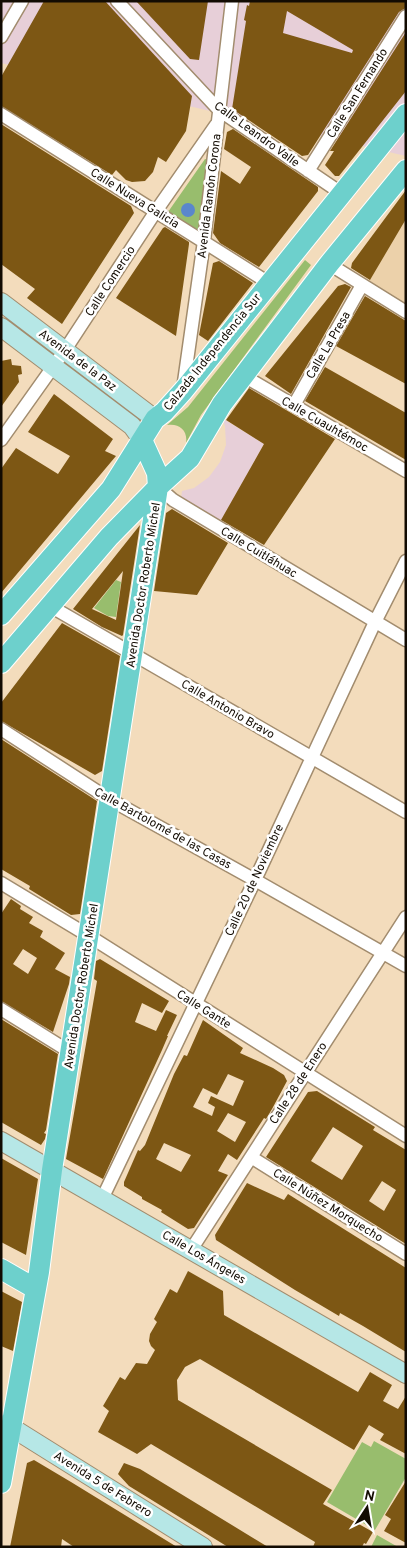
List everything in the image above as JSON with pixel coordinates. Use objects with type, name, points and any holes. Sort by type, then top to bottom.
[{"type":"main road","name":"Calzada Independencia Sur","points":[[1,614],[111,489],[155,419],[183,391],[406,114]]},
{"type":"main road","points":[[1,663],[109,537],[158,487],[190,458],[222,404],[328,264],[406,170]]},
{"type":"main road","points":[[142,440],[157,472],[158,487]]},
{"type":"main road","name":"Avenida Doctor Roberto Michel","points":[[1,1483],[6,1425],[36,1289],[52,1170],[158,487]]},
{"type":"main road","points":[[1,1269],[36,1289]]},
{"type":"street","points":[[1,37],[22,1]]},
{"type":"street","name":"Calle Leandro Valle","points":[[117,1],[218,116],[341,193]]},
{"type":"street","name":"Avenida Ramón Corona","points":[[183,391],[204,241],[232,1]]},
{"type":"street","name":"Calle San Fernando","points":[[308,171],[406,16]]},
{"type":"street","name":"Calle Nueva Galicia","points":[[1,114],[269,283]]},
{"type":"street","name":"Calle Comercio","points":[[1,440],[65,350],[218,116]]},
{"type":"street","points":[[328,264],[406,312]]},
{"type":"street","name":"Calle La Presa","points":[[294,406],[362,286]]},
{"type":"street","name":"Avenida de la Paz","points":[[1,302],[155,419]]},
{"type":"street","name":"Avenida de la Paz","points":[[1,327],[132,426],[142,440]]},
{"type":"street","name":"Calle Cuauhtémoc","points":[[244,376],[406,471]]},
{"type":"street","name":"Calle Cuitláhuac","points":[[158,487],[173,500],[406,640]]},
{"type":"street","name":"Calle 20 de Noviembre","points":[[102,1199],[255,880],[375,622],[406,561]]},
{"type":"street","name":"Calle Antonio Bravo","points":[[50,606],[406,812]]},
{"type":"street","name":"Calle Bartolomé de las Casas","points":[[1,729],[109,799],[406,966]]},
{"type":"street","name":"Calle Gante","points":[[1,883],[89,936],[406,1136]]},
{"type":"street","name":"Calle 28 de Enero","points":[[191,1250],[406,917]]},
{"type":"street","points":[[1,1009],[70,1052]]},
{"type":"street","name":"Calle Los Ángeles","points":[[1,1141],[406,1374]]},
{"type":"street","name":"Calle Núñez Morquecho","points":[[251,1157],[406,1254]]},
{"type":"street","name":"Avenida 5 de Febrero","points":[[6,1425],[203,1547]]},
{"type":"shaded area","points":[[1,1],[406,1],[406,156],[1,63]]},
{"type":"shaded area","points":[[406,219],[406,306],[368,282]]},
{"type":"shaded area","points":[[222,418],[264,444],[221,521],[181,498],[182,491],[194,488],[209,477],[220,462],[226,445],[225,426]]},
{"type":"green space","points":[[205,159],[209,160],[199,232],[168,212]]},
{"type":"green space","points":[[305,260],[311,265],[201,415],[186,443],[186,434],[182,428],[175,425],[167,425],[188,407]]},
{"type":"green space","points":[[116,580],[121,582],[116,617],[108,616],[94,608]]},
{"type":"green space","points":[[374,1441],[406,1459],[406,1477],[375,1530],[327,1502],[362,1442],[371,1447]]},
{"type":"green space","points":[[377,1535],[398,1547],[371,1547]]},
{"type":"water","points":[[188,203],[193,205],[195,210],[193,215],[188,217],[183,215],[181,210],[183,205]]},
{"type":"building","points":[[44,1],[105,1],[192,96],[186,131],[166,162],[158,157],[153,172],[145,181],[132,182],[126,180],[116,170],[112,175],[1,106],[1,77]]},
{"type":"building","points":[[136,1],[208,1],[199,60],[190,59]]},
{"type":"building","points":[[250,1],[406,1],[406,8],[399,12],[308,155],[302,156],[232,109],[246,21],[244,20],[247,5],[249,6]],"holes":[[[287,11],[353,50],[352,53],[283,33]]]},
{"type":"building","points":[[406,32],[406,91],[339,176],[335,176],[325,165],[334,151],[330,151]]},
{"type":"building","points":[[1,124],[131,206],[134,213],[62,324],[27,298],[35,289],[1,264]]},
{"type":"building","points":[[233,129],[318,187],[318,191],[259,267],[220,243],[213,233],[221,171],[240,184],[251,167],[224,149],[227,132]]},
{"type":"building","points":[[406,190],[406,219],[370,280],[351,268],[352,263]]},
{"type":"building","points":[[165,227],[189,242],[176,336],[116,298]]},
{"type":"building","points":[[219,261],[253,283],[208,341],[199,335],[213,263]]},
{"type":"building","points":[[345,284],[351,287],[291,394],[265,376],[338,286]]},
{"type":"building","points":[[365,296],[406,321],[406,384],[336,346]]},
{"type":"building","points":[[11,359],[12,365],[21,366],[22,374],[18,375],[19,382],[1,407],[1,361]]},
{"type":"building","points":[[325,367],[406,413],[406,460],[305,401]]},
{"type":"building","points":[[249,388],[335,439],[264,545],[221,520],[264,444],[226,420]]},
{"type":"building","points":[[54,394],[113,439],[105,451],[116,456],[1,593],[1,469],[16,448],[58,474],[70,456],[28,432]]},
{"type":"building","points":[[172,509],[228,543],[197,595],[154,591],[166,513]]},
{"type":"building","points":[[140,525],[123,635],[102,627],[73,609]],"holes":[[[123,571],[116,620],[92,609]]]},
{"type":"building","points":[[62,623],[120,656],[102,771],[95,775],[1,721],[1,703]]},
{"type":"building","points":[[1,739],[97,801],[80,914],[71,915],[29,889],[30,886],[1,869]]},
{"type":"building","points":[[11,899],[21,906],[20,909],[33,917],[29,923],[43,931],[40,937],[65,953],[55,969],[70,977],[69,984],[53,1032],[1,1001],[1,914]],"holes":[[[23,949],[37,958],[28,974],[13,964]]]},
{"type":"building","points":[[100,959],[169,1001],[162,1013],[142,1003],[135,1022],[156,1031],[166,1010],[177,1015],[103,1179],[66,1159],[97,981],[94,979],[96,961]]},
{"type":"building","points":[[1,1019],[58,1054],[44,1133],[46,1134],[41,1145],[1,1122]]},
{"type":"building","points":[[203,1020],[243,1048],[240,1053],[273,1068],[284,1075],[287,1081],[266,1119],[264,1118],[237,1160],[228,1154],[218,1171],[228,1175],[194,1228],[188,1229],[124,1186],[138,1150],[140,1151],[145,1145],[174,1074],[184,1055],[187,1056]],"holes":[[[228,1074],[244,1081],[233,1106],[211,1096],[208,1103],[215,1107],[212,1116],[193,1107],[203,1088],[217,1095]],[[228,1113],[246,1122],[235,1142],[217,1131]],[[164,1143],[191,1155],[181,1172],[156,1159]]]},
{"type":"building","points":[[317,1091],[375,1127],[373,1130],[406,1150],[406,1244],[266,1157],[308,1092]],"holes":[[[333,1127],[363,1146],[342,1180],[311,1161]],[[382,1181],[396,1190],[384,1211],[369,1201]]]},
{"type":"building","points":[[1,1158],[38,1179],[26,1255],[1,1242]]},
{"type":"building","points":[[247,1183],[284,1200],[288,1194],[406,1268],[406,1352],[340,1313],[339,1316],[216,1240],[215,1235]]},
{"type":"building","points":[[188,1271],[223,1291],[224,1315],[358,1392],[370,1372],[392,1385],[383,1401],[398,1409],[406,1396],[406,1454],[380,1440],[384,1434],[369,1425],[354,1450],[200,1359],[185,1367],[177,1380],[178,1400],[332,1490],[323,1504],[373,1532],[362,1547],[313,1547],[315,1542],[151,1444],[137,1454],[98,1432],[109,1411],[103,1406],[120,1377],[125,1380],[136,1363],[147,1364],[155,1350],[149,1341],[150,1334],[157,1322],[154,1319],[170,1289],[177,1293]]},
{"type":"building","points":[[1,1291],[22,1302],[13,1351],[1,1346]]},
{"type":"building","points":[[34,1460],[177,1547],[74,1547],[62,1539],[61,1547],[10,1547],[27,1463]]},
{"type":"building","points":[[124,1463],[140,1469],[268,1547],[228,1547],[129,1486],[118,1474]]},
{"type":"building","points":[[406,1481],[406,1543],[384,1531],[391,1519],[385,1515]]}]
